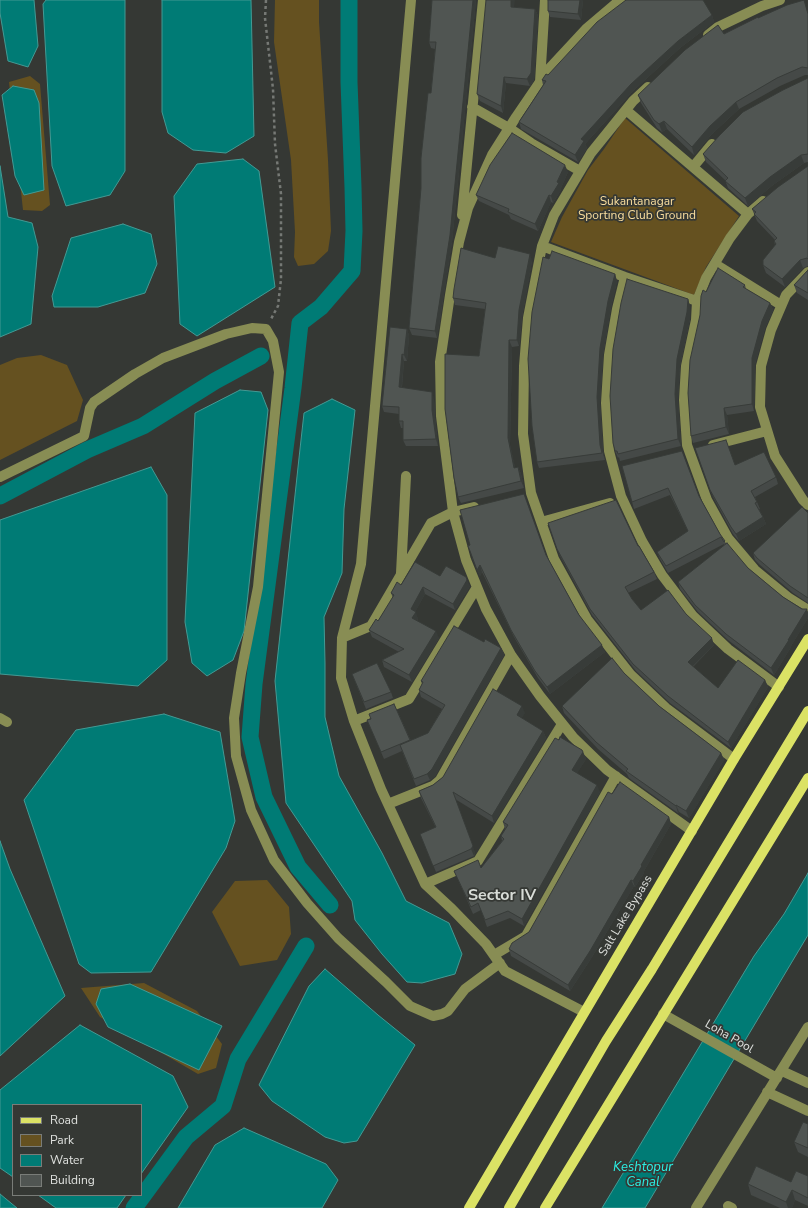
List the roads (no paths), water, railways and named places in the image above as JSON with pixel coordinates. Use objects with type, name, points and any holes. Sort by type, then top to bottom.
[{"type":"main road","name":"Salt Lake Bypass","points":[[469,1208],[734,759],[808,640]]},
{"type":"main road","points":[[509,1208],[606,1042],[652,969],[808,711]]},
{"type":"main road","points":[[545,1208],[808,778]]},
{"type":"street","points":[[410,0],[361,564],[342,638],[341,678],[354,721],[388,804],[425,884],[486,944],[505,971],[584,1012]]},
{"type":"street","points":[[483,0],[459,242],[440,362],[441,416],[453,512],[466,560],[486,609],[511,655],[540,696],[573,737],[607,770],[692,832]]},
{"type":"street","points":[[540,82],[544,0]]},
{"type":"street","points":[[459,242],[468,208],[492,155],[509,128],[548,70],[587,28],[620,0]]},
{"type":"street","points":[[701,40],[718,27],[762,6],[780,0]]},
{"type":"street","points":[[656,80],[633,101],[591,153],[554,215],[542,246],[528,318],[524,366],[523,434],[527,494],[541,522],[554,559],[587,619],[631,675],[666,708],[734,759]]},
{"type":"street","points":[[472,107],[509,128],[531,144],[580,171]]},
{"type":"street","points":[[626,110],[748,214]]},
{"type":"street","points":[[693,167],[717,139]]},
{"type":"street","points":[[771,195],[748,214],[730,238],[706,278],[697,301],[696,320],[686,366],[684,400],[687,446],[693,450],[707,500],[728,538],[755,570],[790,598],[808,610]]},
{"type":"street","points":[[542,246],[625,277],[697,301]]},
{"type":"street","points":[[715,264],[781,305]]},
{"type":"street","points":[[808,272],[786,295],[771,330],[761,366],[760,407],[775,456],[803,500],[808,505]]},
{"type":"street","points":[[625,277],[617,309],[609,355],[606,403],[609,451],[618,468],[623,499],[642,542],[662,575],[693,616],[728,649],[779,686]]},
{"type":"street","points":[[0,477],[84,436],[90,408],[94,402],[134,374],[163,358],[226,334],[252,328],[266,329],[273,340],[279,372],[258,587],[241,673],[234,718],[236,756],[250,810],[274,860],[308,904],[338,938],[410,1006],[432,1016],[448,1011],[465,989],[497,959],[526,936],[616,776]]},
{"type":"street","points":[[693,450],[767,431]]},
{"type":"street","points":[[401,575],[406,476]]},
{"type":"street","points":[[541,522],[623,499]]},
{"type":"street","points":[[342,638],[371,626],[431,522],[453,512],[481,505]]},
{"type":"street","points":[[354,721],[409,699],[477,587]]},
{"type":"street","points":[[388,804],[433,786],[440,780],[511,655]]},
{"type":"street","points":[[425,884],[478,861],[562,724]]},
{"type":"street","name":"Loha Pool","points":[[663,1014],[758,1068],[808,1083]]},
{"type":"street","points":[[696,1208],[808,1027]]},
{"type":"street","points":[[767,1092],[808,1111]]},
{"type":"water","points":[[0,0],[34,0],[38,46],[28,67],[8,61],[0,13]]},
{"type":"water","points":[[46,0],[125,0],[125,171],[110,195],[66,206],[52,166],[43,4]]},
{"type":"water","points":[[162,0],[251,0],[254,136],[226,153],[193,150],[168,133],[162,112]]},
{"type":"water","points":[[13,86],[34,90],[39,103],[44,190],[24,195],[15,176],[2,95]]},
{"type":"water","points":[[243,159],[259,171],[275,287],[197,336],[180,324],[174,196],[197,164]]},
{"type":"water","points":[[0,166],[8,217],[32,223],[38,247],[31,324],[0,337]]},
{"type":"water","points":[[123,224],[151,234],[157,264],[145,293],[98,307],[54,307],[52,296],[71,238]]},
{"type":"water","points":[[240,390],[261,392],[268,410],[244,631],[233,660],[207,676],[192,663],[185,622],[195,413]]},
{"type":"water","points":[[332,399],[355,410],[344,509],[342,573],[324,617],[325,717],[339,776],[382,853],[406,901],[449,923],[462,954],[455,974],[422,983],[407,982],[355,920],[352,901],[286,803],[275,681],[304,413]]},
{"type":"water","points":[[151,467],[167,495],[167,660],[138,686],[0,674],[0,520]]},
{"type":"water","points":[[164,714],[220,732],[235,821],[226,848],[151,972],[91,973],[79,964],[24,800],[76,730]]},
{"type":"water","points":[[0,841],[10,869],[65,996],[0,1056]]},
{"type":"water","name":"Keshtopur Canal","points":[[808,873],[808,935],[645,1208],[602,1208],[754,956],[784,914]]},
{"type":"water","points":[[325,969],[415,1045],[357,1141],[344,1143],[325,1137],[272,1101],[259,1085],[309,986]]},
{"type":"water","points":[[130,984],[222,1026],[199,1070],[108,1027],[96,1004],[101,989]]},
{"type":"water","points":[[80,1025],[173,1076],[188,1107],[142,1173],[142,1104],[12,1104],[12,1176],[0,1168],[0,1090]]},
{"type":"water","points":[[244,1128],[326,1164],[338,1180],[322,1208],[178,1208],[215,1145]]},
{"type":"water","points":[[0,1194],[17,1208],[0,1208]]},
{"type":"water","points":[[39,1196],[125,1196],[117,1208],[56,1208]]},
{"type":"waterway","points":[[330,905],[298,867],[264,797],[250,737],[254,684],[293,388],[300,323],[321,307],[352,271],[354,231],[349,82],[349,0]]},
{"type":"waterway","points":[[0,496],[87,450],[143,426],[215,381],[261,356]]},
{"type":"waterway","points":[[134,1208],[186,1137],[223,1106],[238,1059],[306,946]]},
{"type":"district","name":"Sector IV","points":[[502,896]]},
{"type":"park label","name":"Sukantanagar Sporting Club Ground","points":[[637,209]]}]
